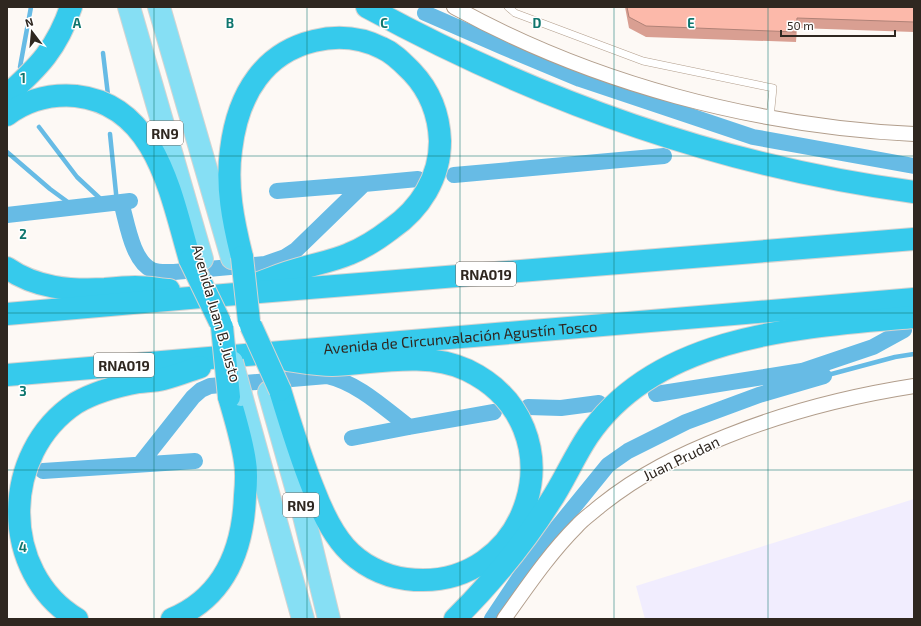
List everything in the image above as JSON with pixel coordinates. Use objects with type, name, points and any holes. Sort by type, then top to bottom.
[{"type":"highway","points":[[7,95],[38,66],[51,50],[71,7]]},
{"type":"highway","points":[[367,7],[448,49],[502,74],[554,97],[629,124],[694,145],[764,164],[827,178],[914,192]]},
{"type":"highway","points":[[7,268],[29,280],[60,288],[90,289],[136,287],[226,295],[298,269],[323,263],[349,254],[373,242],[392,229],[408,215],[420,201],[429,187],[436,170],[440,152],[440,133],[437,116],[425,88],[405,65],[394,55],[382,48],[350,38],[315,40],[298,46],[267,66],[256,79],[240,110],[231,148],[229,170],[236,257],[250,323],[275,391],[324,515],[334,534],[346,548],[356,557],[379,572],[397,578],[416,580],[434,579],[453,575],[470,569],[485,560],[498,549],[510,535],[522,516],[528,500],[532,464],[526,435],[517,415],[506,399],[494,387],[466,370],[430,360],[330,365],[243,354],[163,379],[138,382],[94,394],[76,403],[60,414],[35,438],[26,453],[14,481],[10,499],[12,536],[18,556],[27,573],[38,590],[52,603],[66,614],[77,619]]},
{"type":"highway","points":[[7,115],[32,101],[46,97],[67,96],[99,101],[120,112],[130,120],[147,141],[159,163],[221,324],[235,396],[245,463],[245,511],[240,538],[234,557],[225,575],[212,592],[197,605],[180,616],[172,619]]},
{"type":"highway","name":"RNA019","points":[[7,314],[914,239]]},
{"type":"highway","name":"Avenida de Circunvalación Agustín Tosco","points":[[7,375],[914,298]]},
{"type":"highway","points":[[455,619],[504,567],[526,540],[555,495],[588,436],[600,421],[628,393],[642,382],[677,363],[702,352],[769,334],[808,327],[914,317]]},
{"type":"main road","name":"Avenida Juan B. Justo","points":[[128,7],[196,259]]},
{"type":"main road","name":"Avenida Juan B. Justo","points":[[159,7],[236,257]]},
{"type":"main road","name":"RN9","points":[[275,391],[304,519],[329,619]]},
{"type":"main road","name":"Avenida Juan B. Justo","points":[[235,396],[303,619]]},
{"type":"street","points":[[454,7],[488,25],[591,70],[685,99],[770,118],[868,131],[914,134]]},
{"type":"street","name":"Juan Prudan","points":[[504,619],[554,552],[578,525],[614,494],[646,473],[693,449],[755,425],[822,404],[882,391],[914,386]]},
{"type":"lane","points":[[508,7],[515,13],[643,61],[773,88],[770,118]]},
{"type":"shaded area","points":[[914,499],[914,619],[645,619],[636,586]]},
{"type":"building","points":[[627,7],[914,7],[914,22],[797,18],[796,32],[646,26],[629,17]]},
{"type":"waterway","points":[[21,69],[20,67],[31,7]]},
{"type":"waterway","points":[[425,13],[580,79],[753,137],[914,166]]},
{"type":"waterway","points":[[103,53],[108,95]]},
{"type":"waterway","points":[[39,127],[77,177],[106,204]]},
{"type":"waterway","points":[[110,134],[117,203]]},
{"type":"waterway","points":[[7,152],[50,189],[76,208]]},
{"type":"waterway","points":[[454,175],[664,156]]},
{"type":"waterway","points":[[277,191],[418,179]]},
{"type":"waterway","points":[[121,202],[131,240],[135,250],[145,265],[152,270],[160,272],[174,272],[265,264],[285,257],[296,250],[364,184]]},
{"type":"waterway","points":[[7,215],[130,201]]},
{"type":"waterway","points":[[656,394],[802,371],[873,347],[904,330]]},
{"type":"waterway","points":[[824,376],[895,357],[914,354]]},
{"type":"waterway","points":[[140,464],[193,397],[201,390],[210,386],[327,376],[338,379],[360,390],[409,427]]},
{"type":"waterway","points":[[492,619],[534,556],[608,465],[628,451],[686,422],[759,395],[824,376]]},
{"type":"waterway","points":[[528,407],[561,408],[599,403]]},
{"type":"waterway","points":[[352,438],[494,412]]},
{"type":"waterway","points":[[43,471],[195,461]]}]
